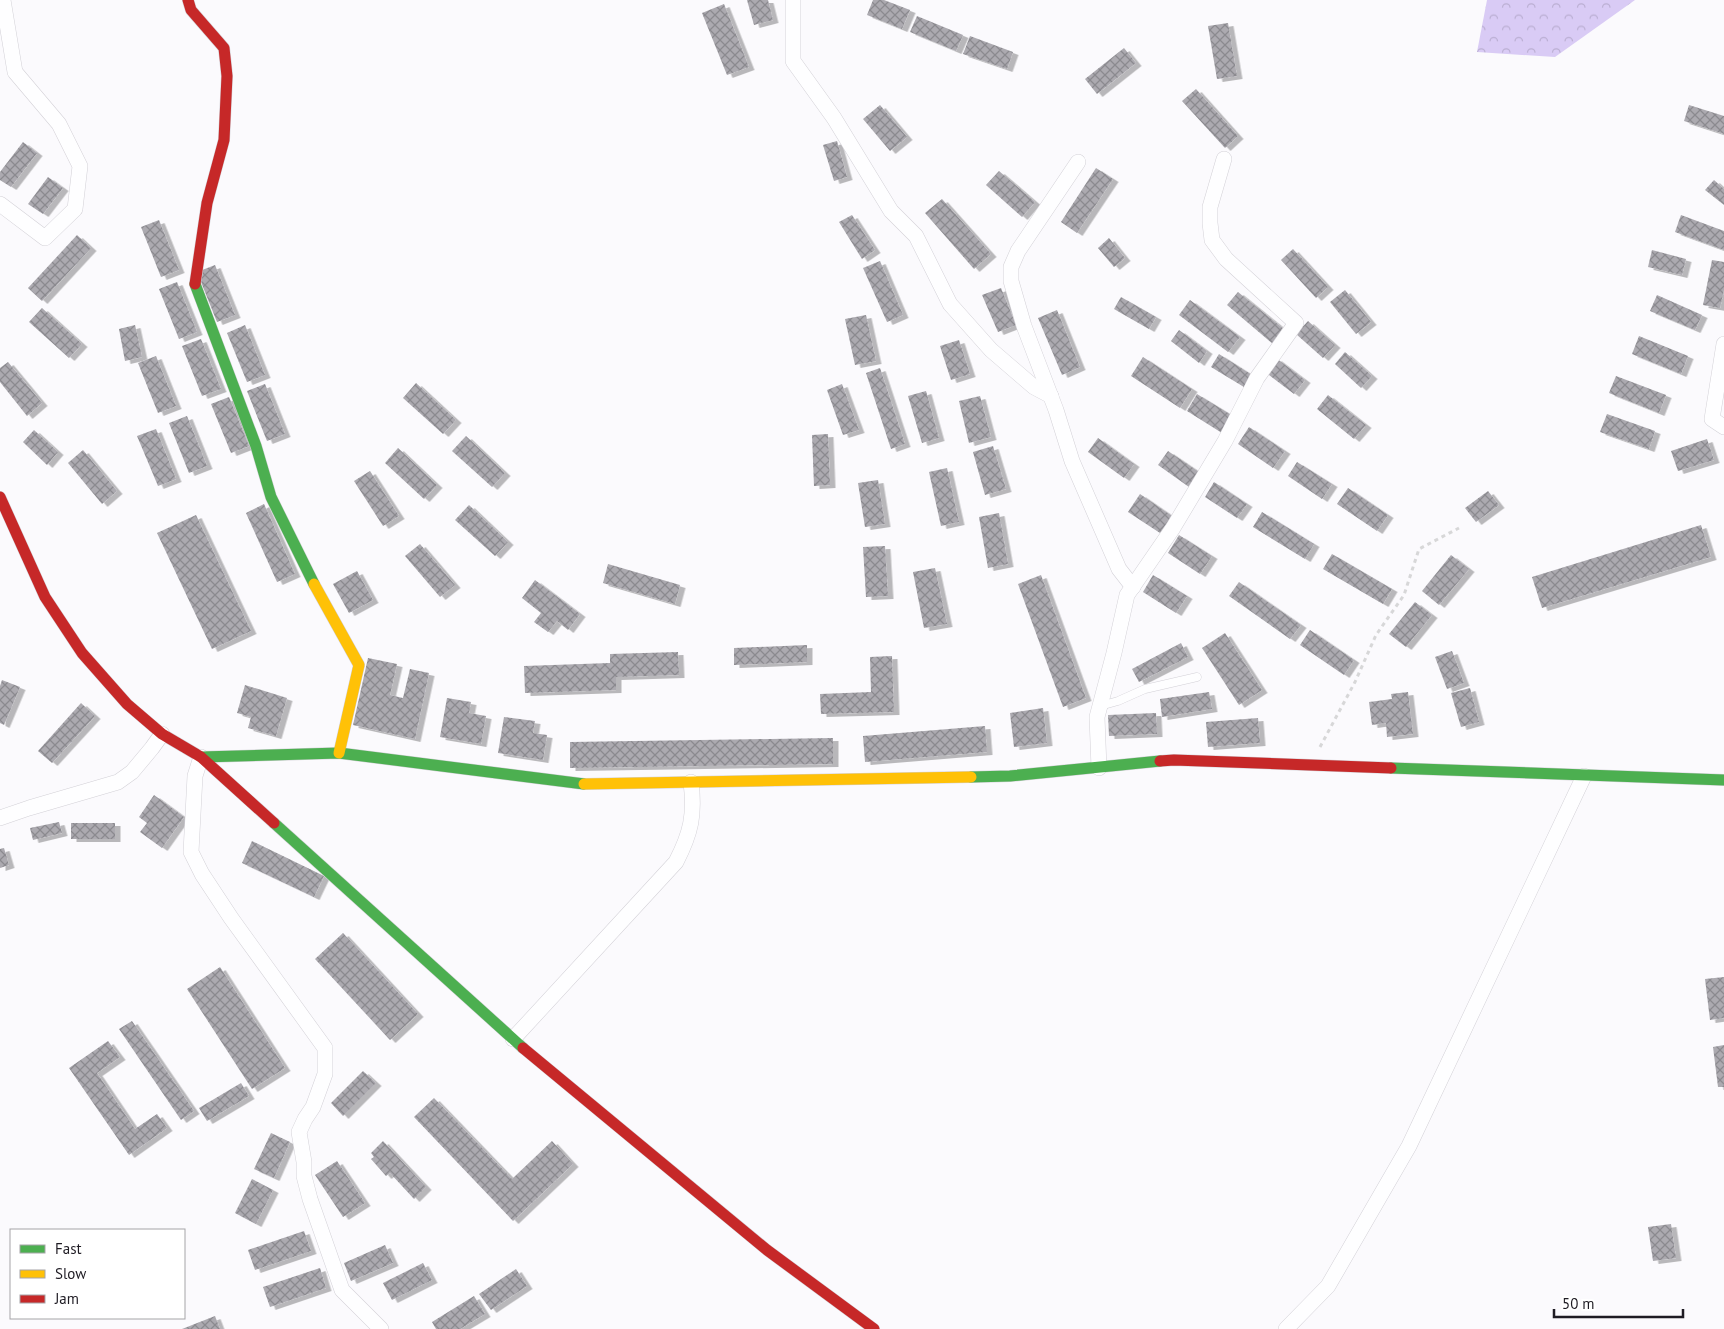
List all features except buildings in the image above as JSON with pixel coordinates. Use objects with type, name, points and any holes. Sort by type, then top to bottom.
[{"type":"street","points":[[0,204],[45,238],[75,209],[80,166],[59,124],[15,72],[3,0]]},
{"type":"street","points":[[188,0],[191,10],[224,48],[227,76],[224,140],[207,202],[194,282],[256,446],[271,497],[321,599],[359,665],[339,753]]},
{"type":"street","points":[[793,0],[793,61],[834,118],[891,211],[916,236],[950,304],[991,350],[1034,386],[1051,396]]},
{"type":"street","points":[[1099,768],[1097,717],[1127,595],[1172,528],[1225,442],[1257,378],[1296,323],[1226,259],[1212,240],[1210,207],[1224,158]]},
{"type":"street","points":[[1078,162],[1018,251],[1011,267],[1011,281],[1024,326],[1051,396],[1072,460],[1119,569],[1133,587]]},
{"type":"street","points":[[1724,344],[1712,419],[1724,428]]},
{"type":"street","points":[[0,497],[45,597],[82,653],[127,704],[162,734],[201,757],[513,1039],[767,1250],[874,1329]]},
{"type":"street","points":[[0,818],[118,782],[132,772],[162,734]]},
{"type":"street","points":[[201,757],[339,753],[585,784],[1010,776],[1174,760],[1724,780]]},
{"type":"street","points":[[201,757],[195,776],[191,852],[202,874],[231,918],[325,1048],[325,1074],[313,1107],[299,1132],[304,1162],[304,1176],[310,1199],[342,1290],[381,1329]]},
{"type":"street","points":[[1286,1329],[1328,1286],[1409,1146],[1584,776]]},
{"type":"street","points":[[513,1039],[676,862],[685,844],[692,821],[694,799],[692,782]]},
{"type":"lane","points":[[1100,706],[1118,701],[1145,689],[1198,676]]},
{"type":"path","points":[[1312,766],[1319,748],[1355,682],[1376,635],[1404,595],[1419,549],[1459,528]]},
{"type":"green space","points":[[1487,0],[1635,0],[1555,57],[1477,52]]},
{"type":"traffic: fast","points":[[195,284],[256,446],[271,497],[314,584]]},
{"type":"traffic: fast","points":[[201,757],[339,753],[584,784]]},
{"type":"traffic: fast","points":[[971,777],[1010,776],[1160,761]]},
{"type":"traffic: fast","points":[[1391,768],[1724,780]]},
{"type":"traffic: fast","points":[[274,823],[523,1048]]},
{"type":"traffic: slow","points":[[314,584],[359,665],[339,753]]},
{"type":"traffic: slow","points":[[584,784],[971,777]]},
{"type":"traffic: jam","points":[[188,0],[191,10],[224,48],[227,76],[224,140],[207,203],[195,284]]},
{"type":"traffic: jam","points":[[0,497],[45,597],[82,653],[127,704],[162,734],[201,757],[274,823]]},
{"type":"traffic: jam","points":[[1160,761],[1391,768]]},
{"type":"traffic: jam","points":[[523,1048],[767,1250],[874,1329]]}]
